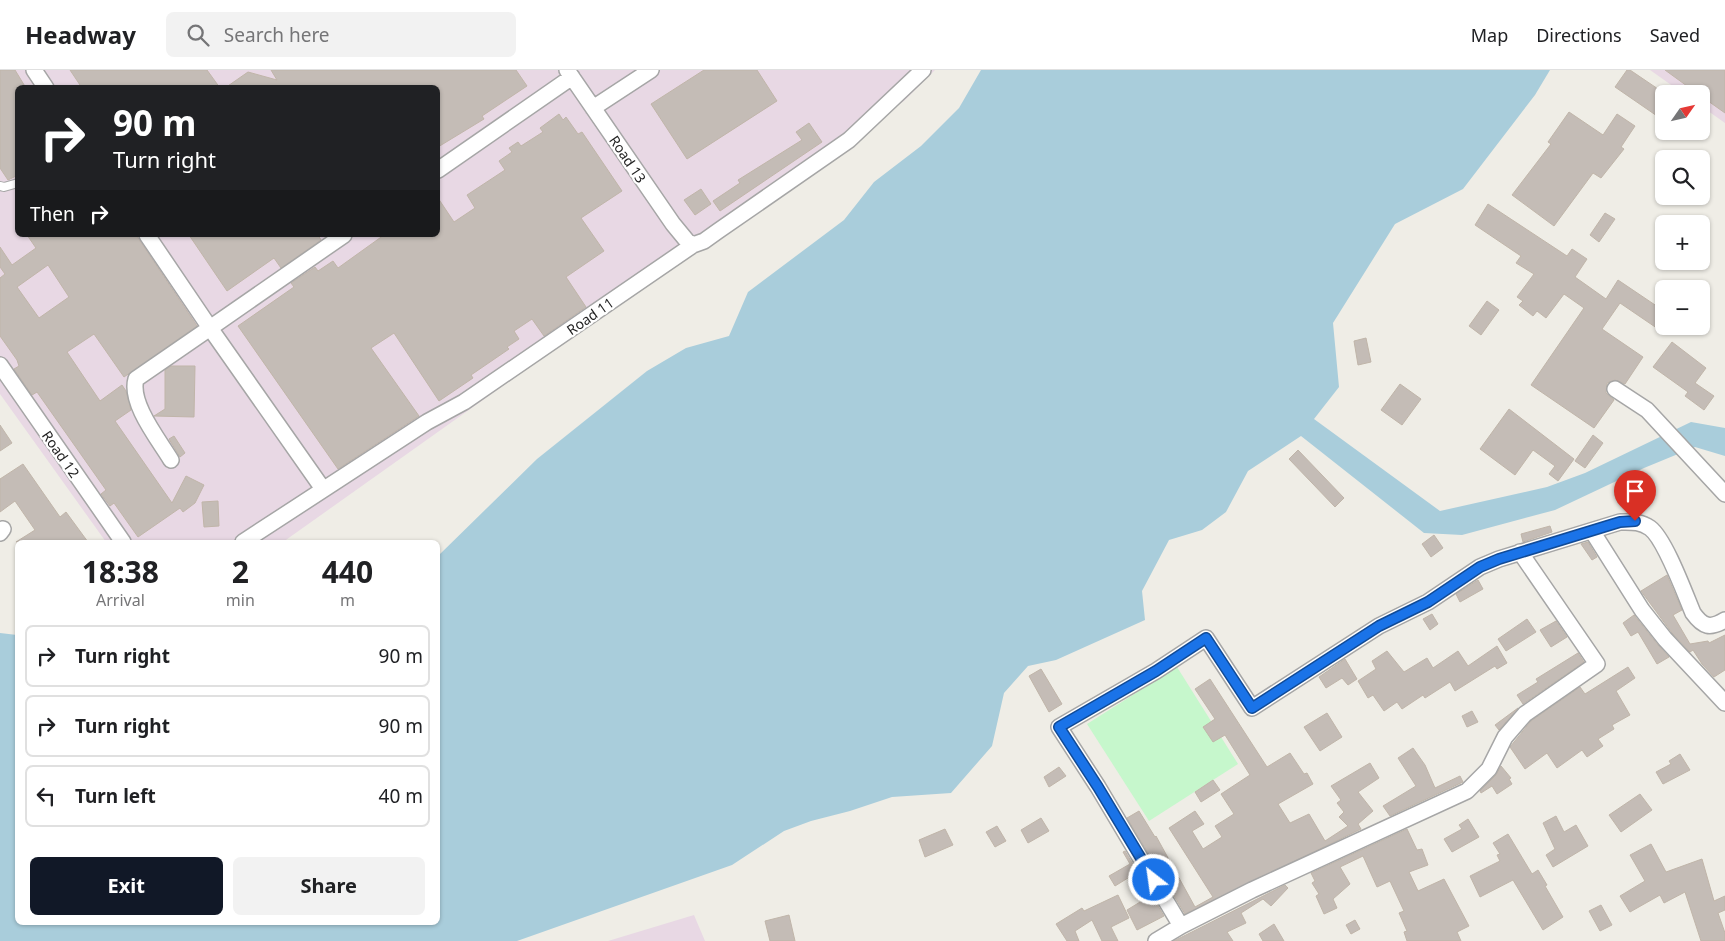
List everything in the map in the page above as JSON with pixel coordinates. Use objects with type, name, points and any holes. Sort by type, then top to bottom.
[{"type":"street","points":[[34,70],[44,85]]},
{"type":"street","points":[[593,108],[651,70]]},
{"type":"street","name":"Road 11","points":[[246,540],[323,489],[488,386],[693,245],[704,241],[718,232],[849,140],[923,70]]},
{"type":"street","points":[[440,169],[569,74]]},
{"type":"street","name":"Road 13","points":[[569,74],[673,224],[687,241],[693,245]]},
{"type":"street","points":[[148,237],[323,489]]},
{"type":"street","points":[[172,460],[142,413],[134,387],[136,379],[341,237]]},
{"type":"street","name":"Road 12","points":[[0,365],[121,540]]},
{"type":"street","points":[[1615,389],[1647,410],[1725,494]]},
{"type":"street","points":[[1520,552],[1597,664],[1525,714],[1506,737],[1489,769],[1467,791],[1252,890],[1170,935],[1098,787],[1059,727],[1156,671],[1206,638],[1252,708],[1379,626],[1428,602],[1480,567],[1520,552],[1620,522],[1635,521],[1652,530],[1660,542],[1699,622],[1706,626],[1715,626],[1725,620]]},
{"type":"street","points":[[1592,531],[1642,610],[1725,703]]},
{"type":"lane","points":[[0,186],[4,188],[15,184]]},
{"type":"shaded area","points":[[0,70],[935,70],[904,101],[286,540],[105,540],[0,394]]},
{"type":"shaded area","points":[[1650,70],[1725,70],[1725,123],[1710,112],[1710,85],[1671,85]]},
{"type":"shaded area","points":[[694,915],[705,941],[608,941]]},
{"type":"green space","points":[[1177,667],[1238,764],[1149,821],[1087,724]]},
{"type":"water","points":[[981,70],[1550,70],[1535,95],[1463,189],[1395,224],[1333,323],[1339,387],[1314,419],[1440,511],[1547,487],[1585,473],[1691,422],[1725,428],[1725,456],[1695,447],[1644,468],[1555,510],[1462,535],[1424,533],[1301,436],[1248,471],[1226,512],[1202,530],[1169,540],[1142,591],[1145,620],[1056,660],[1028,666],[1004,693],[992,746],[951,793],[892,797],[811,821],[784,831],[732,865],[517,941],[0,941],[0,633],[15,635],[15,925],[440,925],[440,554],[537,459],[647,371],[686,348],[729,336],[748,292],[844,220],[874,182],[921,146],[959,108]]},
{"type":"building","points":[[0,70],[15,70],[24,85],[15,85],[15,176],[8,180],[0,168]]},
{"type":"building","points":[[70,70],[207,70],[218,85],[80,85]]},
{"type":"building","points":[[271,70],[516,70],[527,86],[482,116],[484,119],[440,146],[440,85],[229,85],[248,72],[277,80]]},
{"type":"building","points":[[704,70],[757,70],[777,101],[687,159],[651,104]]},
{"type":"building","points":[[1627,70],[1630,70],[1655,87],[1655,115],[1615,87]]},
{"type":"building","points":[[1665,70],[1725,70],[1725,113],[1710,102],[1710,85],[1686,85]]},
{"type":"building","points":[[1569,112],[1603,135],[1617,114],[1635,126],[1621,147],[1624,149],[1601,178],[1593,173],[1554,226],[1512,195],[1551,144],[1548,142]]},
{"type":"building","points":[[559,114],[563,120],[566,117],[578,134],[582,132],[622,191],[581,218],[604,251],[566,277],[586,307],[544,336],[532,319],[514,331],[519,339],[507,347],[509,349],[471,375],[473,378],[439,401],[394,333],[371,348],[419,416],[338,469],[238,326],[294,287],[291,283],[315,267],[318,271],[333,261],[338,268],[381,237],[440,237],[440,201],[454,222],[475,208],[467,195],[505,170],[499,161],[512,152],[509,148],[518,142],[521,146],[543,132],[540,128]]},
{"type":"building","points":[[809,123],[822,142],[720,211],[713,201],[740,183],[738,180],[802,140],[796,132]]},
{"type":"building","points":[[701,189],[711,204],[695,215],[684,200]]},
{"type":"building","points":[[1488,204],[1567,256],[1572,249],[1587,259],[1575,277],[1606,299],[1618,280],[1655,305],[1655,327],[1620,303],[1602,329],[1643,357],[1625,384],[1615,380],[1607,383],[1606,393],[1614,400],[1594,428],[1531,385],[1584,308],[1564,294],[1546,318],[1537,311],[1533,316],[1519,305],[1523,301],[1517,297],[1534,274],[1516,263],[1521,256],[1475,225]]},
{"type":"building","points":[[1605,213],[1615,219],[1599,242],[1590,235]]},
{"type":"building","points":[[28,237],[137,237],[197,326],[124,377],[94,334],[67,352],[100,401],[122,385],[126,391],[131,410],[115,421],[172,503],[186,476],[204,485],[195,503],[183,512],[180,508],[138,537],[114,503],[110,506],[101,494],[106,490],[37,392],[32,395],[14,369],[19,366],[17,360],[0,336],[0,278],[5,274],[0,267],[0,247],[12,265],[36,248]],"holes":[[[48,265],[69,297],[39,318],[17,287]]]},
{"type":"building","points":[[190,237],[319,237],[321,240],[281,268],[274,258],[227,291]]},
{"type":"building","points":[[1487,301],[1499,310],[1481,335],[1469,326]]},
{"type":"building","points":[[1366,338],[1371,362],[1358,365],[1354,341]]},
{"type":"building","points":[[1672,342],[1706,368],[1695,383],[1714,396],[1704,410],[1685,396],[1688,392],[1653,367]]},
{"type":"building","points":[[171,366],[195,366],[194,417],[154,416],[165,409],[165,370]]},
{"type":"building","points":[[1400,384],[1421,399],[1402,425],[1381,410]]},
{"type":"building","points":[[1509,409],[1574,459],[1558,481],[1549,474],[1555,466],[1533,450],[1515,475],[1480,449]]},
{"type":"building","points":[[0,425],[12,443],[0,451]]},
{"type":"building","points":[[1593,435],[1603,443],[1585,468],[1575,461]]},
{"type":"building","points":[[174,436],[185,453],[180,457],[169,439]]},
{"type":"building","points":[[1298,450],[1344,498],[1335,507],[1289,459]]},
{"type":"building","points":[[23,464],[60,517],[66,512],[87,540],[19,540],[35,530],[15,501],[0,512],[0,479]]},
{"type":"building","points":[[218,501],[219,526],[204,527],[202,502]]},
{"type":"building","points":[[1550,526],[1552,532],[1523,542],[1521,534]]},
{"type":"building","points":[[1434,535],[1443,548],[1431,557],[1422,544]]},
{"type":"building","points":[[1588,542],[1597,557],[1592,560],[1581,544]]},
{"type":"building","points":[[1667,575],[1682,610],[1673,615],[1690,644],[1708,641],[1709,643],[1725,635],[1725,670],[1714,677],[1693,650],[1690,652],[1672,633],[1641,591]]},
{"type":"building","points":[[1478,580],[1483,589],[1460,602],[1456,594]]},
{"type":"building","points":[[1432,614],[1438,624],[1430,630],[1423,619]]},
{"type":"building","points":[[1634,615],[1669,657],[1657,664],[1638,632],[1631,636],[1623,623]]},
{"type":"building","points":[[1527,619],[1536,632],[1506,651],[1498,639]]},
{"type":"building","points":[[1556,621],[1567,637],[1551,647],[1540,630]]},
{"type":"building","points":[[1497,646],[1507,663],[1497,669],[1495,666],[1455,691],[1450,682],[1425,698],[1423,695],[1402,709],[1397,702],[1384,711],[1373,695],[1368,698],[1358,681],[1376,669],[1372,661],[1387,651],[1404,672],[1427,658],[1433,668],[1458,651],[1468,666]]},
{"type":"building","points":[[1578,653],[1584,662],[1523,704],[1517,695],[1538,682],[1536,679]]},
{"type":"building","points":[[1345,659],[1357,679],[1348,685],[1342,678],[1326,688],[1319,677]]},
{"type":"building","points":[[1628,667],[1635,678],[1616,691],[1630,715],[1612,725],[1614,729],[1598,739],[1603,746],[1587,757],[1582,750],[1557,768],[1547,753],[1525,769],[1510,747],[1531,721],[1580,687],[1585,694]]},
{"type":"building","points":[[1041,669],[1062,704],[1049,712],[1029,676]]},
{"type":"building","points":[[1210,679],[1267,767],[1290,753],[1304,774],[1307,773],[1313,784],[1278,804],[1290,823],[1309,814],[1325,841],[1348,826],[1339,817],[1344,812],[1337,803],[1341,800],[1331,786],[1370,763],[1379,778],[1358,792],[1373,811],[1358,824],[1361,829],[1185,914],[1127,818],[1139,811],[1156,836],[1195,907],[1213,897],[1169,828],[1195,811],[1204,824],[1192,831],[1203,849],[1222,837],[1215,826],[1234,814],[1221,794],[1250,775],[1225,735],[1213,742],[1203,727],[1215,719],[1195,689]]},
{"type":"building","points":[[1518,708],[1499,730],[1495,725]]},
{"type":"building","points":[[1472,711],[1478,722],[1467,727],[1462,716]]},
{"type":"building","points":[[1327,713],[1342,737],[1320,751],[1304,727]]},
{"type":"building","points":[[1413,748],[1425,765],[1435,788],[1460,776],[1463,782],[1390,816],[1383,806],[1416,786],[1398,758]]},
{"type":"building","points":[[1680,754],[1690,770],[1663,784],[1656,772],[1671,764],[1669,761]]},
{"type":"building","points":[[1501,766],[1511,778],[1509,779],[1512,784],[1497,794],[1492,786],[1481,793],[1480,791],[1496,775]]},
{"type":"building","points":[[1059,767],[1066,776],[1049,787],[1044,777]]},
{"type":"building","points":[[1213,780],[1220,790],[1201,802],[1195,792]]},
{"type":"building","points":[[1640,794],[1652,810],[1621,832],[1609,815]]},
{"type":"building","points":[[1556,816],[1564,832],[1576,825],[1588,846],[1553,867],[1546,855],[1555,849],[1543,823]]},
{"type":"building","points":[[1041,818],[1049,831],[1028,843],[1021,830]]},
{"type":"building","points":[[1468,819],[1479,837],[1452,852],[1444,839],[1462,829],[1459,825]]},
{"type":"building","points":[[997,826],[1006,841],[995,847],[986,832]]},
{"type":"building","points":[[945,829],[953,845],[925,857],[919,840]]},
{"type":"building","points":[[1407,829],[1417,850],[1422,849],[1428,865],[1409,872],[1418,891],[1444,879],[1469,926],[1457,932],[1461,941],[1407,941],[1404,932],[1407,931],[1399,913],[1404,911],[1390,881],[1377,887],[1363,856],[1340,867],[1350,884],[1333,899],[1337,908],[1324,914],[1316,896],[1319,894],[1312,883],[1315,881],[1311,873]]},
{"type":"building","points":[[1508,834],[1532,874],[1538,870],[1563,917],[1543,930],[1513,880],[1480,897],[1470,876],[1500,861],[1497,855],[1500,854],[1493,843]]},
{"type":"building","points":[[1651,844],[1666,872],[1702,859],[1714,901],[1725,896],[1725,910],[1718,913],[1725,933],[1725,941],[1701,941],[1685,892],[1664,903],[1660,895],[1630,912],[1620,896],[1645,881],[1630,855]]},
{"type":"building","points":[[1125,851],[1164,916],[1137,930],[1127,910],[1150,896],[1136,873],[1115,886],[1109,876],[1130,864],[1123,852]]},
{"type":"building","points":[[1285,885],[1288,888],[1271,906],[1263,899],[1241,913],[1246,923],[1227,932],[1233,941],[1174,941]]},
{"type":"building","points":[[1118,895],[1129,918],[1111,927],[1118,941],[1102,941],[1092,920],[1075,931],[1079,941],[1067,941],[1056,924],[1082,908],[1084,911]]},
{"type":"building","points":[[1601,905],[1612,925],[1600,931],[1589,911]]},
{"type":"building","points":[[789,915],[795,941],[770,941],[765,921]]},
{"type":"building","points":[[1355,920],[1360,929],[1351,934],[1346,925]]},
{"type":"building","points":[[1274,924],[1284,941],[1263,941],[1259,934]]},
{"type":"route","points":[[1154,880],[1059,727],[1156,671],[1206,638],[1252,708],[1379,626],[1428,602],[1480,567],[1499,559],[1620,522],[1635,521]]}]
